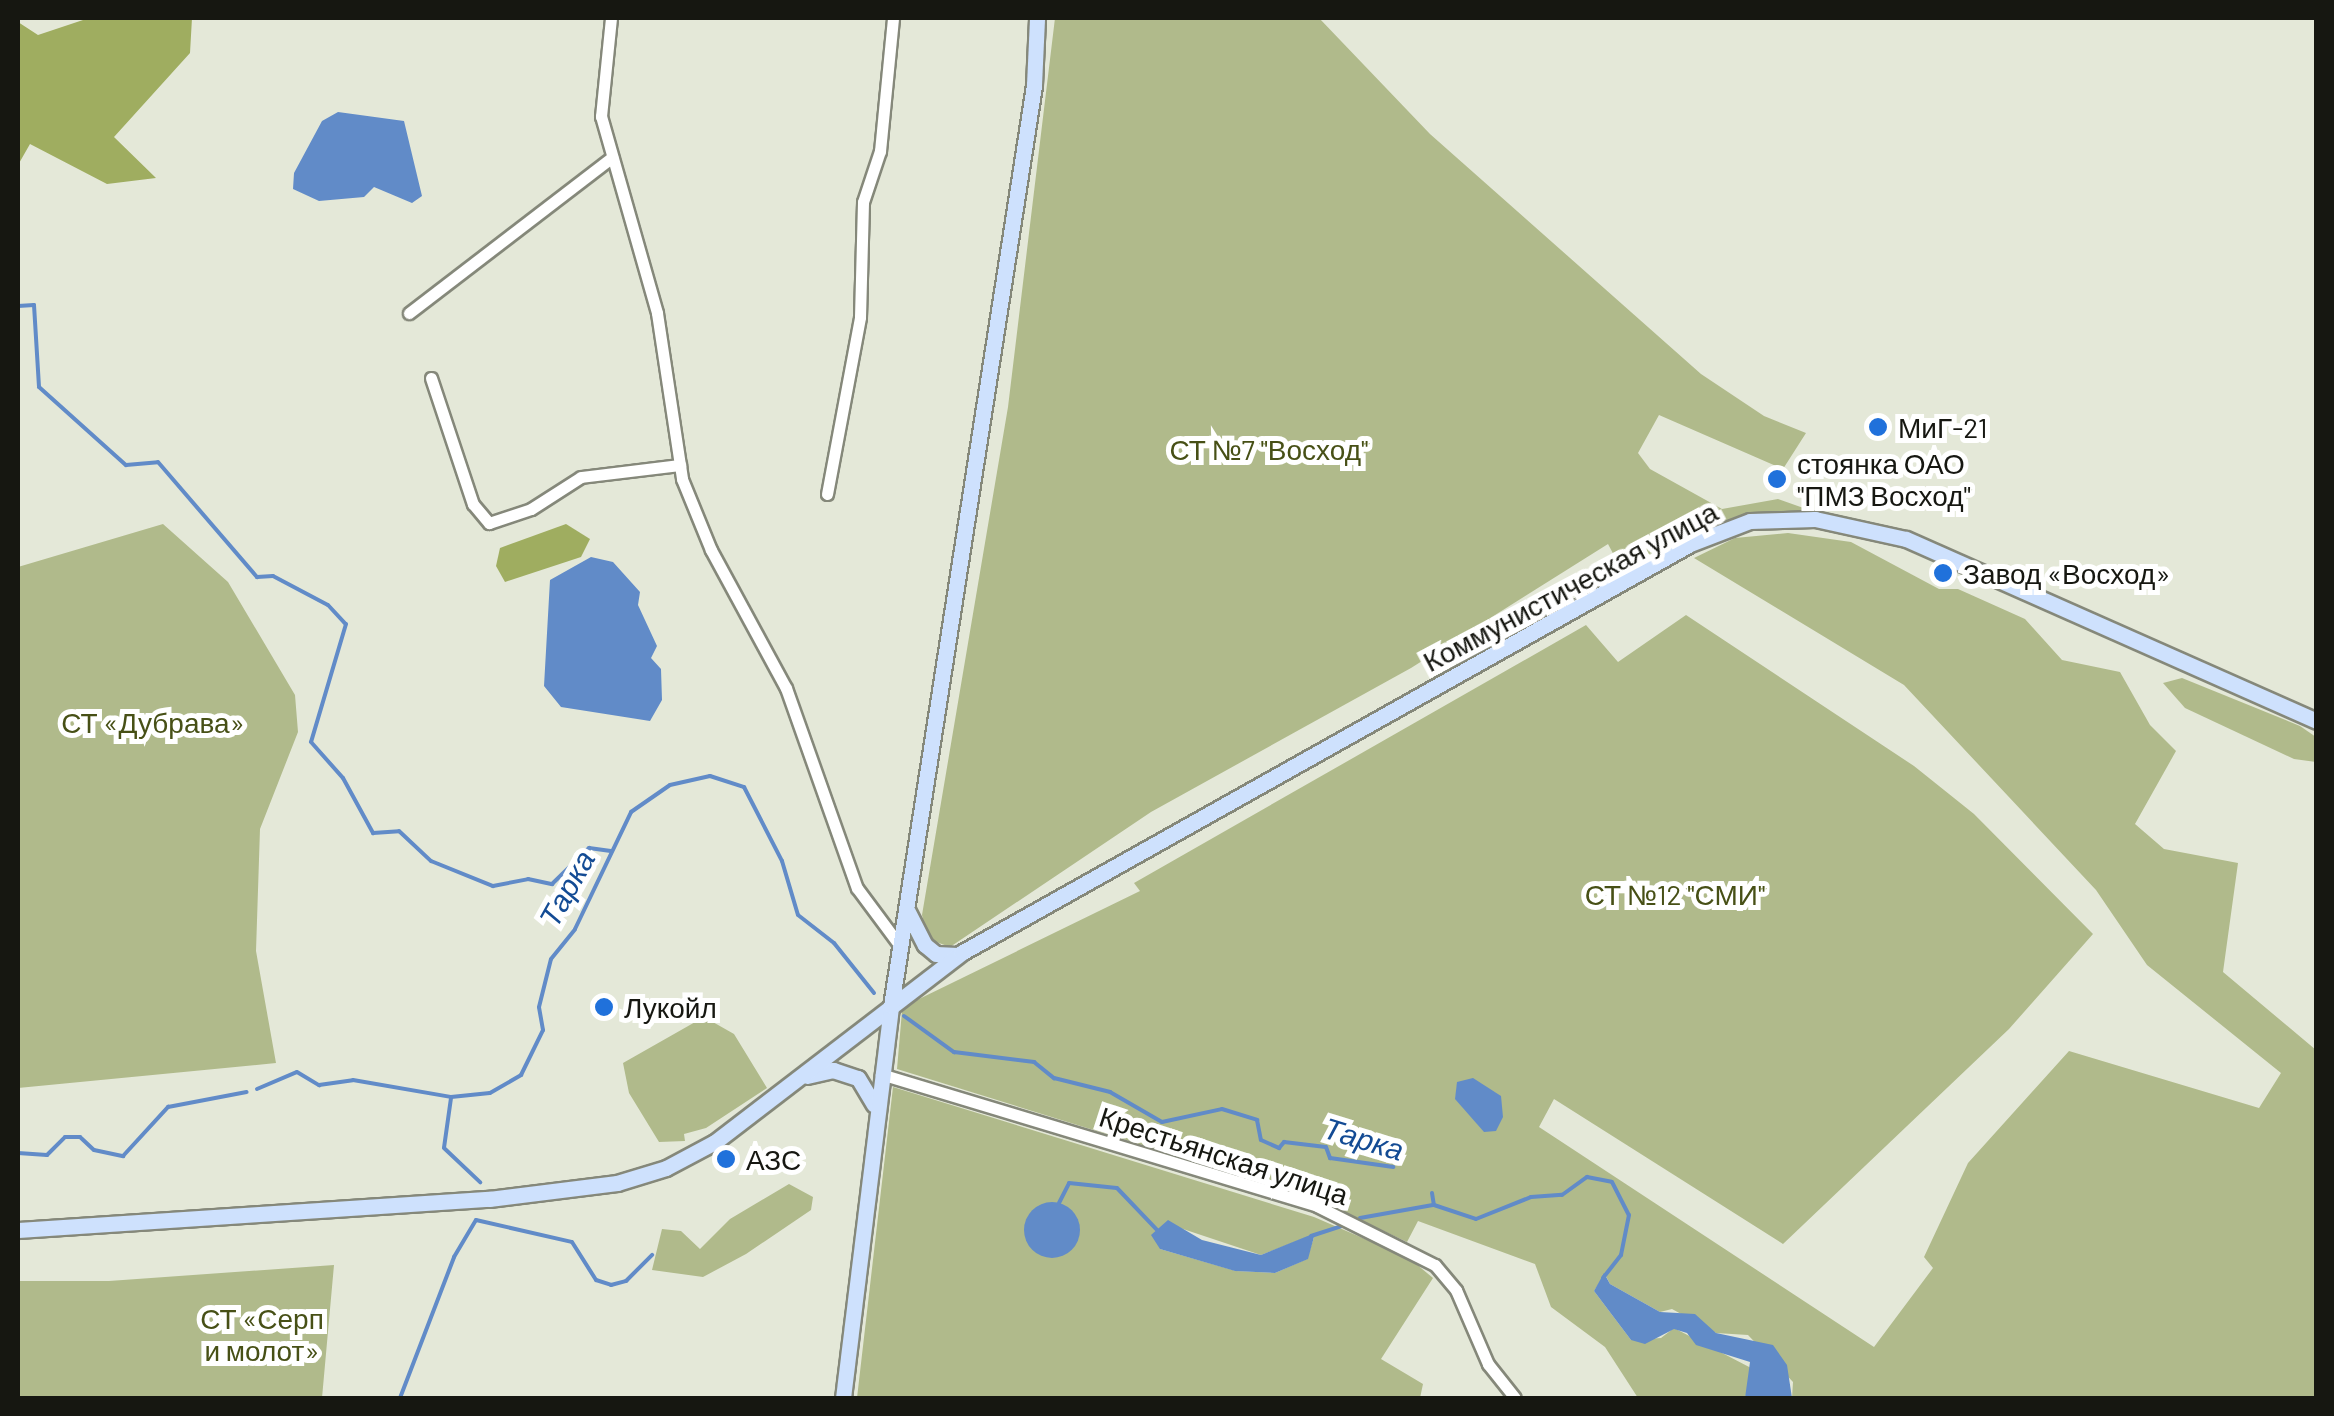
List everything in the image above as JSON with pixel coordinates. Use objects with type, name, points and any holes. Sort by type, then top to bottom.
[{"type":"main road","points":[[843,1398],[881,1074],[1032,104],[1037,18]]},
{"type":"main road","name":"Коммунистическая улица","points":[[786,1088],[961,953],[1690,544],[1750,521],[1814,519],[1906,539],[2316,721]]},
{"type":"main road","points":[[907,910],[925,945],[936,954],[961,953]]},
{"type":"main road","points":[[18,1230],[451,1202],[617,1182],[698,1152],[817,1070],[847,1073],[871,1092],[876,1112]]},
{"type":"street","points":[[611,18],[602,116],[612,157],[632,206],[656,313],[680,465],[711,550],[786,688],[857,888],[900,946]]},
{"type":"street","points":[[827,494],[860,318],[864,202],[880,151],[894,18]]},
{"type":"street","points":[[409,314],[612,157]]},
{"type":"street","points":[[431,378],[473,504],[489,523],[520,514],[581,477],[680,465]]},
{"type":"street","name":"Крестьянская улица","points":[[881,1074],[1317,1206],[1435,1265],[1456,1290],[1488,1364],[1516,1398]]},
{"type":"green space","points":[[89,18],[192,18],[190,53],[114,137],[156,178],[107,184],[30,144],[18,165],[18,22],[38,35]]},
{"type":"green space","name":"СТ №7 \"Восход\"","points":[[1055,18],[1319,18],[1430,134],[1701,374],[1764,416],[1806,433],[1783,469],[1659,415],[1638,453],[1650,469],[1722,509],[1778,499],[1812,511],[1754,516],[1625,576],[1608,544],[1411,668],[1151,812],[950,947],[928,939],[922,915],[1008,407]]},
{"type":"green space","name":"СТ «Дубрава»","points":[[163,524],[228,582],[295,695],[298,732],[260,829],[256,951],[276,1063],[18,1088],[18,567]]},
{"type":"green space","points":[[566,524],[590,539],[581,557],[505,582],[496,566],[500,548]]},
{"type":"green space","name":"СТ №12 \"СМИ\"","points":[[1788,533],[1851,542],[1939,589],[1958,589],[2025,619],[2062,660],[2120,672],[2150,725],[2176,751],[2135,824],[2164,849],[2238,863],[2223,972],[2316,1050],[2316,1398],[1792,1398],[1793,1382],[1748,1335],[1716,1333],[1672,1309],[1660,1312],[1610,1284],[1605,1274],[1594,1291],[1631,1340],[1661,1338],[1674,1328],[1753,1369],[1745,1398],[1638,1398],[1605,1347],[1551,1307],[1535,1264],[1418,1221],[1407,1242],[1316,1199],[897,1069],[902,1011],[917,1000],[1140,891],[1134,883],[1586,625],[1618,662],[1686,615],[1914,766],[1974,814],[2093,934],[2009,1029],[1783,1244],[1554,1099],[1539,1127],[1874,1347],[1933,1268],[1924,1257],[1968,1163],[2069,1051],[2259,1108],[2281,1073],[2147,965],[2096,890],[1904,685],[1694,558],[1735,538]]},
{"type":"green space","points":[[2182,678],[2300,726],[2316,737],[2316,762],[2294,759],[2185,708],[2163,683]]},
{"type":"green space","points":[[704,1017],[734,1034],[767,1088],[706,1128],[684,1134],[685,1141],[659,1142],[629,1093],[623,1063]]},
{"type":"green space","points":[[893,1087],[1314,1217],[1409,1258],[1433,1278],[1381,1359],[1423,1384],[1420,1398],[857,1398]],"holes":[[[1174,1226],[1261,1255],[1315,1234],[1307,1259],[1275,1273],[1236,1271],[1160,1249]]]},
{"type":"green space","points":[[789,1184],[813,1197],[811,1210],[746,1254],[703,1277],[652,1270],[662,1229],[681,1231],[700,1249],[730,1219]]},
{"type":"green space","name":"СТ «Серп и молот»","points":[[334,1265],[322,1398],[18,1398],[18,1281],[109,1281]]},
{"type":"water","points":[[338,112],[404,121],[422,196],[412,203],[374,187],[364,197],[319,201],[293,189],[294,173],[322,121]]},
{"type":"water","points":[[591,557],[613,562],[640,592],[638,605],[657,646],[651,658],[661,669],[662,700],[650,721],[561,707],[544,686],[550,580]]},
{"type":"water","points":[[1473,1078],[1501,1096],[1503,1117],[1496,1131],[1484,1132],[1455,1099],[1457,1082]]},
{"type":"water","points":[[1052,1202],[1072,1210],[1080,1230],[1072,1250],[1052,1258],[1032,1250],[1024,1230],[1032,1210]]},
{"type":"water","points":[[1168,1220],[1202,1240],[1261,1255],[1315,1233],[1308,1259],[1275,1273],[1235,1271],[1160,1249],[1151,1235]]},
{"type":"water","points":[[1604,1273],[1610,1284],[1660,1312],[1695,1314],[1716,1333],[1773,1345],[1787,1365],[1792,1398],[1745,1398],[1750,1362],[1696,1345],[1687,1333],[1674,1329],[1645,1344],[1631,1340],[1594,1291]]},
{"type":"waterway","points":[[18,306],[34,305],[39,387],[126,465],[158,462],[257,577],[273,576],[328,605],[346,624],[311,742],[343,778],[373,833],[399,831],[431,861],[493,886],[528,879],[552,884],[589,848],[611,851]]},
{"type":"waterway","name":"Тарка","points":[[257,1089],[297,1072],[319,1085],[353,1080],[451,1097],[490,1093],[521,1075],[543,1030],[539,1007],[551,959],[575,929],[631,812],[670,785],[710,776],[744,787],[782,861],[798,915],[834,943],[874,993]]},
{"type":"waterway","name":"Тарка","points":[[904,1016],[954,1052],[1034,1062],[1054,1078],[1110,1092],[1162,1122],[1222,1109],[1257,1120],[1261,1140],[1279,1148],[1284,1142],[1326,1147],[1330,1158],[1393,1167]]},
{"type":"waterway","name":"Тарка","points":[[18,1153],[47,1155],[65,1137],[80,1137],[94,1150],[123,1156],[168,1107],[247,1092]]},
{"type":"waterway","points":[[451,1098],[444,1148],[480,1182]]},
{"type":"waterway","name":"Тарка","points":[[1432,1193],[1434,1205],[1476,1219],[1531,1197],[1562,1195],[1587,1177],[1612,1182],[1629,1215],[1621,1255],[1603,1278]]},
{"type":"waterway","points":[[1059,1203],[1069,1183],[1117,1188],[1158,1231]]},
{"type":"waterway","points":[[1360,1218],[1433,1205]]},
{"type":"waterway","points":[[400,1398],[454,1257],[476,1220],[572,1242],[596,1280],[611,1285],[626,1281],[652,1255]]},
{"type":"waterway","points":[[1311,1236],[1341,1226]]},
{"type":"place","name":"МиГ-21","points":[[1878,427]]},
{"type":"place","name":"стоянка ОАО \"ПМЗ Восход\"","points":[[1777,479]]},
{"type":"place","name":"Завод «Восход»","points":[[1943,573]]},
{"type":"place","name":"Лукойл","points":[[604,1007]]},
{"type":"place","name":"АЗС","points":[[726,1159]]}]
